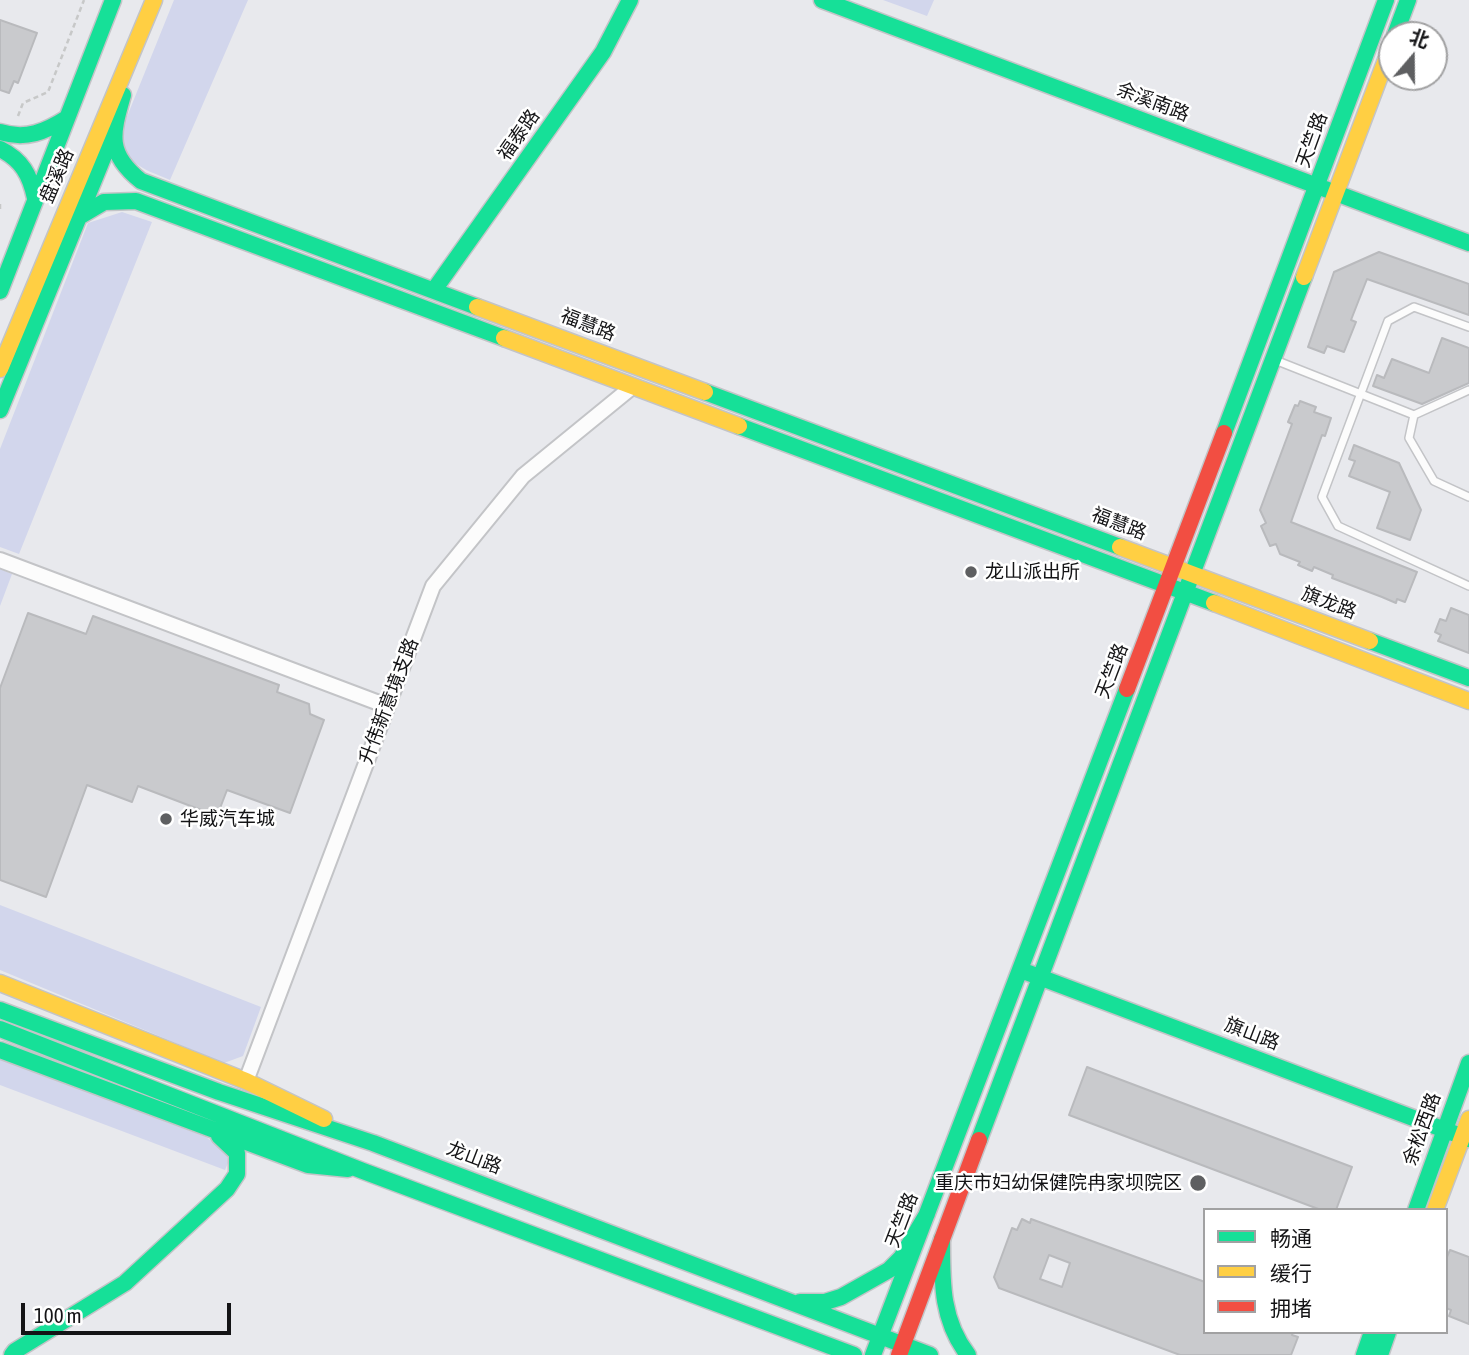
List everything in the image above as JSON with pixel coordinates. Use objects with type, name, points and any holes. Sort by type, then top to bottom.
[{"type":"main road","name":"盘溪路","points":[[0,290],[113,0]]},
{"type":"main road","name":"盘溪路","points":[[0,369],[154,0]]},
{"type":"main road","name":"福泰路","points":[[434,290],[603,52],[630,0]]},
{"type":"main road","name":"余溪南路","points":[[822,0],[1469,243]]},
{"type":"main road","name":"天竺路","points":[[873,1355],[1168,585],[1386,0]]},
{"type":"main road","points":[[1400,21],[1408,0]]},
{"type":"main road","points":[[0,410],[112,136],[140,32]]},
{"type":"main road","points":[[901,1350],[1378,82]]},
{"type":"main road","points":[[0,132],[10,136],[36,135],[67,118]]},
{"type":"main road","name":"福慧路","points":[[112,136],[115,153],[128,172],[142,181],[1174,567]]},
{"type":"main road","points":[[0,149],[17,158],[25,166],[31,178],[35,198]]},
{"type":"main road","points":[[136,201],[129,194],[128,188],[133,183],[142,181]]},
{"type":"main road","name":"福慧路","points":[[77,218],[95,204],[113,200],[136,201],[1187,592],[1469,701]]},
{"type":"main road","name":"旗龙路","points":[[1174,567],[1469,678]]},
{"type":"main road","name":"旗山路","points":[[1020,970],[1466,1138]]},
{"type":"main road","points":[[0,983],[246,1081],[373,1143]]},
{"type":"main road","name":"龙山路","points":[[0,1010],[219,1092],[373,1143],[881,1336],[901,1350],[930,1355]]},
{"type":"main road","points":[[0,1029],[363,1171],[853,1355]]},
{"type":"main road","points":[[0,1050],[308,1166],[363,1171]]},
{"type":"main road","name":"余松西路","points":[[1417,1208],[1469,1063]]},
{"type":"main road","name":"余松西路","points":[[1436,1208],[1466,1138],[1469,1119]]},
{"type":"main road","points":[[12,1355],[125,1283],[227,1189],[237,1174],[237,1153],[205,1127]]},
{"type":"main road","points":[[788,1301],[825,1302],[841,1297],[889,1270],[901,1258],[927,1214]]},
{"type":"main road","points":[[942,1239],[942,1294],[946,1315],[953,1333],[968,1355]]},
{"type":"main road","points":[[1364,1355],[1371,1334]]},
{"type":"main road","points":[[1380,1355],[1387,1334]]},
{"type":"street","name":"升伟新意境支路","points":[[246,1081],[433,586],[523,476],[632,387]]},
{"type":"street","points":[[0,560],[387,706]]},
{"type":"lane","points":[[1469,327],[1414,307],[1388,321],[1322,497],[1338,526],[1469,586]]},
{"type":"lane","points":[[1253,352],[1414,415],[1469,390]]},
{"type":"lane","points":[[1414,415],[1409,438],[1434,481],[1469,497]]},
{"type":"path","points":[[18,116],[23,103],[48,92],[83,0]]},
{"type":"path","points":[[0,204],[0,210]]},
{"type":"shaded area","points":[[174,0],[248,0],[170,180],[135,163],[126,150],[122,129]]},
{"type":"shaded area","points":[[883,0],[934,0],[927,16]]},
{"type":"shaded area","points":[[122,212],[152,222],[19,554],[0,547],[0,449],[88,223]]},
{"type":"shaded area","points":[[0,569],[12,574],[0,606]]},
{"type":"shaded area","points":[[0,905],[261,1007],[243,1056],[224,1063],[0,970]]},
{"type":"shaded area","points":[[0,1058],[206,1137],[227,1153],[228,1163],[225,1170],[0,1085]]},
{"type":"building","points":[[0,20],[37,33],[18,83],[14,81],[9,93],[0,90]]},
{"type":"building","points":[[1379,252],[1469,284],[1469,315],[1367,279],[1351,320],[1356,322],[1344,352],[1327,346],[1324,353],[1308,347],[1334,272]]},
{"type":"building","points":[[1442,338],[1469,348],[1469,383],[1422,404],[1373,386],[1377,375],[1384,378],[1392,359],[1429,373]]},
{"type":"building","points":[[1300,401],[1316,407],[1314,412],[1331,418],[1325,436],[1322,435],[1291,522],[1417,572],[1405,602],[1397,599],[1396,603],[1332,578],[1333,575],[1314,567],[1312,571],[1298,565],[1300,562],[1280,554],[1276,544],[1270,546],[1261,526],[1266,523],[1260,510],[1292,424],[1288,422],[1295,405],[1298,406]]},
{"type":"building","points":[[1354,445],[1399,463],[1421,510],[1410,540],[1377,528],[1390,492],[1349,476],[1355,461],[1349,459]]},
{"type":"building","points":[[1451,608],[1469,615],[1469,653],[1438,641],[1441,635],[1435,632],[1440,619],[1446,621]]},
{"type":"building","points":[[28,613],[86,634],[93,616],[279,685],[277,692],[309,704],[310,714],[324,720],[290,813],[227,790],[217,816],[138,786],[132,802],[87,785],[46,897],[0,880],[0,688]]},
{"type":"building","points":[[1087,1067],[1352,1167],[1337,1208],[1316,1208],[1069,1115]]},
{"type":"building","points":[[1022,1219],[1030,1223],[1031,1219],[1203,1281],[1203,1334],[1292,1334],[1298,1337],[1291,1355],[1180,1355],[999,1288],[994,1277],[1012,1228],[1017,1230]],"holes":[[[1049,1255],[1070,1263],[1062,1287],[1040,1279]]]},
{"type":"building","points":[[1450,1250],[1469,1257],[1469,1324],[1449,1316]]},
{"type":"traffic: fast","points":[[0,291],[113,0]]},
{"type":"traffic: fast","points":[[434,290],[603,52],[630,0]]},
{"type":"traffic: fast","points":[[822,0],[1469,243]]},
{"type":"traffic: fast","points":[[1224,433],[1386,0]]},
{"type":"traffic: fast","points":[[1400,21],[1408,0]]},
{"type":"traffic: fast","points":[[123,95],[116,121],[117,152],[141,181],[477,307]]},
{"type":"traffic: fast","points":[[0,132],[27,135],[67,118]]},
{"type":"traffic: fast","points":[[0,410],[112,136]]},
{"type":"traffic: fast","points":[[0,149],[24,169],[35,198]]},
{"type":"traffic: fast","points":[[77,218],[104,202],[136,201],[504,338]]},
{"type":"traffic: fast","points":[[979,1140],[1304,277]]},
{"type":"traffic: fast","points":[[705,392],[1120,547]]},
{"type":"traffic: fast","points":[[739,426],[1214,603]]},
{"type":"traffic: fast","points":[[1370,641],[1469,678]]},
{"type":"traffic: fast","points":[[873,1355],[1127,689]]},
{"type":"traffic: fast","points":[[1026,972],[1469,1139]]},
{"type":"traffic: fast","points":[[0,1010],[219,1092],[373,1143],[930,1355]]},
{"type":"traffic: fast","points":[[0,1029],[363,1171],[854,1355]]},
{"type":"traffic: fast","points":[[0,1050],[308,1165],[348,1169]]},
{"type":"traffic: fast","points":[[1417,1208],[1469,1063]]},
{"type":"traffic: fast","points":[[12,1355],[125,1283],[227,1189],[237,1174],[237,1153],[219,1136]]},
{"type":"traffic: fast","points":[[800,1302],[825,1302],[841,1297],[889,1270],[901,1258],[927,1214]]},
{"type":"traffic: fast","points":[[942,1239],[943,1285],[948,1314],[959,1342],[968,1355]]},
{"type":"traffic: fast","points":[[1364,1355],[1371,1334]]},
{"type":"traffic: fast","points":[[1380,1355],[1387,1334]]},
{"type":"traffic: slow","points":[[0,369],[154,0]]},
{"type":"traffic: slow","points":[[1304,277],[1378,81]]},
{"type":"traffic: slow","points":[[477,307],[705,392]]},
{"type":"traffic: slow","points":[[504,338],[739,426]]},
{"type":"traffic: slow","points":[[1120,547],[1370,641]]},
{"type":"traffic: slow","points":[[1214,603],[1469,701]]},
{"type":"traffic: slow","points":[[0,983],[246,1081],[324,1119]]},
{"type":"traffic: slow","points":[[1436,1208],[1469,1119]]},
{"type":"traffic: jam","points":[[1127,689],[1224,433]]},
{"type":"traffic: jam","points":[[899,1355],[979,1140]]},
{"type":"place","name":"龙山派出所","points":[[971,572]]},
{"type":"place","name":"华威汽车城","points":[[166,819]]},
{"type":"place","name":"重庆市妇幼保健院冉家坝院区","points":[[1198,1183]]}]
